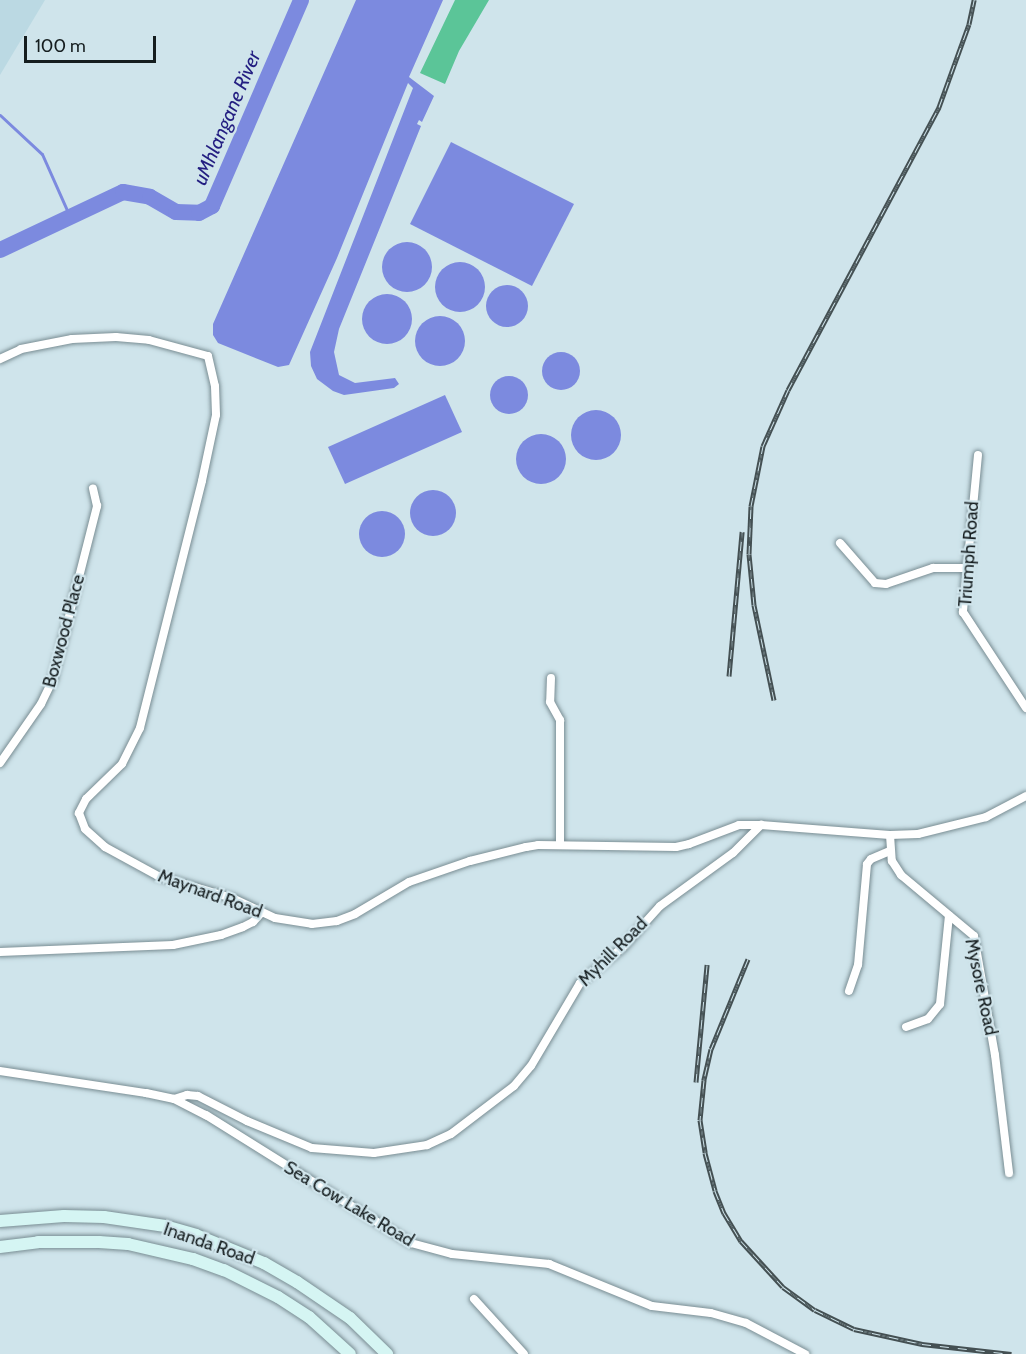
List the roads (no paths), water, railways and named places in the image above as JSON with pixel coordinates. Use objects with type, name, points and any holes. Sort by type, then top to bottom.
[{"type":"main road","name":"Inanda Road","points":[[0,1221],[64,1215],[104,1217],[153,1224],[196,1235],[264,1263],[307,1287],[350,1318],[387,1354]]},
{"type":"main road","name":"Inanda Road","points":[[0,1247],[38,1242],[99,1242],[128,1244],[193,1259],[224,1270],[278,1297],[309,1317],[350,1354]]},
{"type":"street","name":"Maynard Road","points":[[0,359],[39,345],[100,337],[160,342],[208,356],[215,386],[216,415],[146,707],[127,758],[86,799],[81,807],[79,819],[85,829],[105,847],[158,876],[232,898],[293,923],[312,924],[337,921],[355,914],[409,882],[470,861],[532,846],[676,847],[739,825],[761,825]]},
{"type":"street","name":"Triumph Road","points":[[978,455],[962,606],[966,618],[1026,708]]},
{"type":"street","name":"Boxwood Place","points":[[0,763],[41,704],[53,679],[97,506],[93,488]]},
{"type":"street","points":[[840,543],[875,582],[886,584],[933,568],[965,568]]},
{"type":"street","points":[[551,678],[550,702],[560,720],[560,845]]},
{"type":"street","points":[[761,825],[890,835],[935,832],[987,818],[1026,796]]},
{"type":"street","name":"Myhill Road","points":[[174,1099],[187,1095],[198,1096],[299,1144],[325,1150],[386,1152],[415,1148],[440,1140],[480,1115],[514,1086],[531,1066],[580,983],[623,947],[660,906],[733,853],[761,825]]},
{"type":"street","name":"Mysore Road","points":[[890,835],[892,861],[901,875],[972,932],[976,941],[995,1055],[1009,1173]]},
{"type":"street","points":[[849,991],[858,965],[867,864],[871,859],[890,851]]},
{"type":"street","points":[[0,952],[182,943],[243,927],[253,922],[262,912]]},
{"type":"street","points":[[906,1027],[928,1019],[940,1004],[949,915]]},
{"type":"street","name":"Sea Cow Lake Road","points":[[0,1071],[146,1092],[174,1099],[206,1115],[411,1243],[452,1254],[549,1264],[652,1306],[711,1313],[746,1323],[805,1354]]},
{"type":"street","points":[[474,1299],[524,1354]]},
{"type":"water","points":[[356,0],[443,0],[409,77],[434,96],[422,122],[419,120],[417,124],[421,126],[339,329],[334,352],[339,375],[355,383],[395,378],[399,384],[394,388],[344,395],[333,391],[317,379],[311,366],[310,352],[413,88],[408,83],[337,258],[289,365],[278,367],[218,343],[213,335],[213,324]]},
{"type":"water","points":[[451,142],[574,204],[532,286],[410,224]]},
{"type":"water","points":[[407,242],[416,244],[427,253],[432,267],[430,276],[421,287],[407,292],[398,290],[387,281],[382,267],[384,258],[393,247]]},
{"type":"water","points":[[460,262],[474,266],[481,273],[485,287],[481,301],[474,308],[460,312],[446,308],[439,301],[435,287],[439,273],[446,266]]},
{"type":"water","points":[[507,285],[515,286],[522,291],[527,298],[527,314],[522,321],[515,326],[507,327],[499,326],[492,321],[487,314],[486,306],[487,298],[492,291],[499,286]]},
{"type":"water","points":[[387,294],[405,301],[412,319],[405,337],[387,344],[369,337],[362,319],[369,301]]},
{"type":"water","points":[[440,316],[454,320],[461,327],[465,341],[461,355],[454,362],[440,366],[426,362],[419,355],[415,341],[419,327],[426,320]]},
{"type":"water","points":[[561,352],[574,358],[580,371],[574,384],[561,390],[548,384],[542,371],[548,358]]},
{"type":"water","points":[[509,376],[522,382],[528,395],[522,408],[509,414],[496,408],[490,395],[496,382]]},
{"type":"water","points":[[445,395],[462,432],[345,484],[328,447]]},
{"type":"water","points":[[596,410],[614,417],[621,435],[614,453],[596,460],[578,453],[571,435],[578,417]]},
{"type":"water","points":[[536,434],[546,434],[559,441],[566,454],[566,464],[559,477],[546,484],[536,484],[527,480],[520,473],[516,464],[516,454],[520,445],[527,438]]},
{"type":"water","points":[[433,490],[449,497],[456,513],[449,529],[433,536],[417,529],[410,513],[417,497]]},
{"type":"water","points":[[382,511],[398,518],[405,534],[398,550],[382,557],[366,550],[359,534],[366,518]]},
{"type":"waterway","name":"uMhlangane River","points":[[0,250],[123,192],[150,197],[176,212],[199,213],[212,206],[301,0]]},
{"type":"waterway","points":[[0,115],[42,154],[70,217]]},
{"type":"railway","points":[[774,700],[754,605],[749,554],[751,506],[763,446],[788,390],[939,107],[969,24],[974,0]]},
{"type":"railway","points":[[729,676],[742,532]]},
{"type":"railway","points":[[748,959],[711,1049],[704,1080],[700,1120],[705,1153],[715,1191],[724,1213],[741,1241],[783,1287],[815,1310],[854,1329],[922,1344],[1011,1354]]},
{"type":"railway","points":[[696,1082],[707,965]]}]
